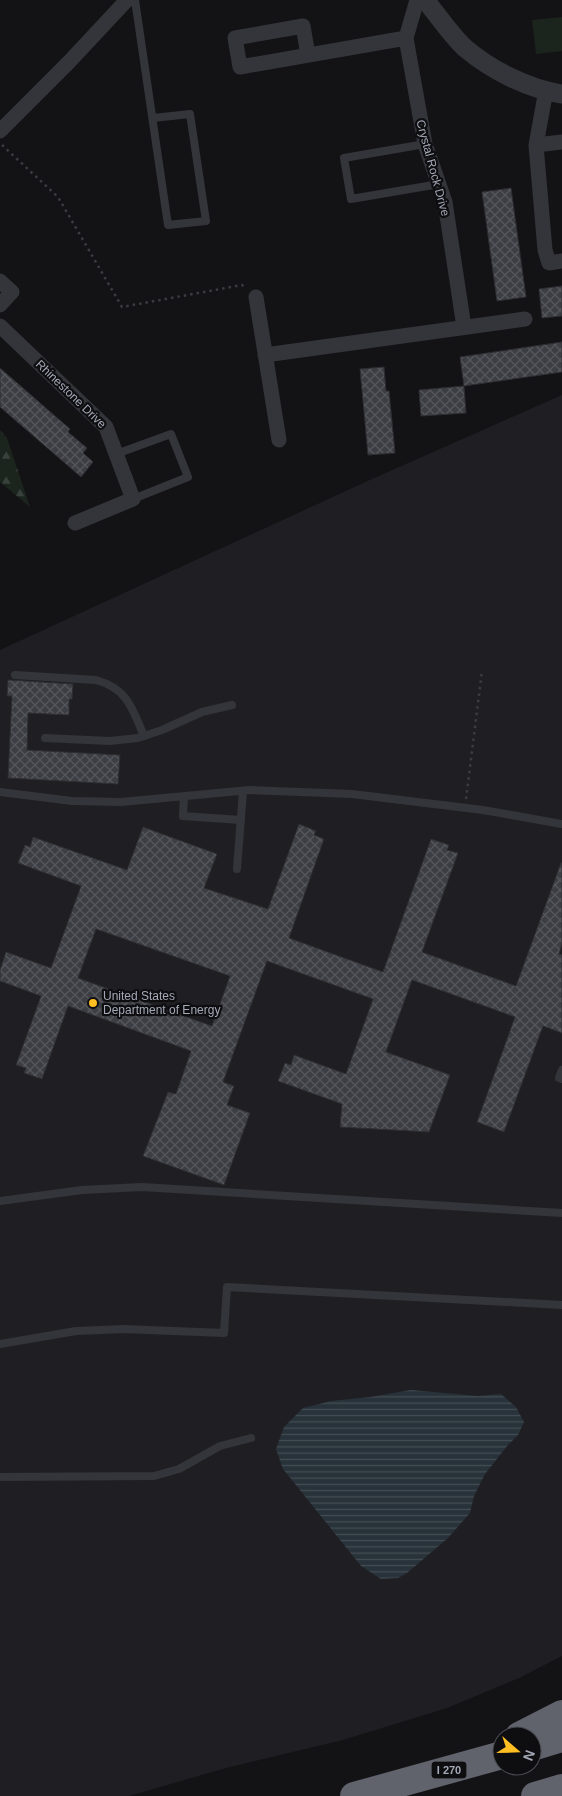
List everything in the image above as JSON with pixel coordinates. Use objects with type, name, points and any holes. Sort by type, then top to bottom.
[{"type":"highway","points":[[539,1726],[562,1714]]},
{"type":"highway","points":[[542,1744],[562,1738]]},
{"type":"highway","points":[[396,1785],[492,1748]]},
{"type":"highway","name":"I 270","points":[[354,1796],[492,1758]]},
{"type":"highway","points":[[535,1796],[562,1788]]},
{"type":"street","points":[[0,131],[127,0]]},
{"type":"street","name":"Crystal Rock Drive","points":[[417,0],[406,38],[425,144],[444,202],[464,327]]},
{"type":"street","points":[[425,0],[464,47],[486,64],[514,79],[554,92],[536,145],[545,250],[549,263],[562,261]]},
{"type":"street","points":[[308,55],[303,26],[235,38],[240,67],[406,38]]},
{"type":"street","points":[[536,145],[562,142]]},
{"type":"street","points":[[0,281],[12,292],[0,305]]},
{"type":"street","points":[[256,297],[279,440]]},
{"type":"street","points":[[265,355],[525,319]]},
{"type":"street","name":"Rhinestone Drive","points":[[0,326],[106,427],[133,499]]},
{"type":"street","points":[[75,523],[133,499]]},
{"type":"lane","points":[[135,0],[152,118],[168,225],[206,220],[190,114],[152,118]]},
{"type":"lane","points":[[425,144],[344,158],[351,199],[439,184]]},
{"type":"lane","points":[[116,454],[170,434],[188,477],[133,499]]},
{"type":"lane","points":[[15,675],[96,680],[109,683],[127,698],[144,736]]},
{"type":"lane","points":[[45,738],[110,741],[144,736],[202,712],[232,705]]},
{"type":"lane","points":[[237,869],[243,791]]},
{"type":"lane","points":[[0,792],[72,801],[121,802],[243,791],[352,794],[464,808],[562,824]]},
{"type":"lane","points":[[184,796],[183,816],[241,820]]},
{"type":"lane","points":[[562,1070],[559,1078],[562,1079]]},
{"type":"lane","points":[[0,1201],[82,1190],[142,1188],[562,1213]]},
{"type":"lane","points":[[0,1344],[76,1331],[124,1329],[224,1333],[227,1287],[562,1305]]},
{"type":"lane","points":[[0,1478],[154,1476],[180,1469],[220,1446],[251,1438]]},
{"type":"path","points":[[0,143],[58,197],[122,307],[242,285],[256,297]]},
{"type":"path","points":[[464,808],[482,672]]},
{"type":"shaded area","points":[[562,395],[562,1656],[519,1678],[447,1708],[343,1740],[226,1768],[129,1796],[0,1796],[0,650],[372,479]]},
{"type":"shaded area","points":[[411,1390],[478,1396],[501,1394],[516,1407],[524,1422],[518,1435],[485,1474],[474,1496],[470,1513],[448,1538],[407,1573],[398,1578],[381,1579],[361,1566],[283,1469],[276,1449],[284,1427],[303,1408],[331,1401]]},
{"type":"green space","points":[[562,17],[562,51],[536,54],[532,20]]},
{"type":"green space","points":[[0,430],[7,438],[30,507],[0,482]]},
{"type":"building","points":[[511,188],[526,297],[497,301],[482,192]]},
{"type":"building","points":[[562,286],[562,316],[542,318],[539,289]]},
{"type":"building","points":[[562,342],[562,372],[464,386],[460,357]]},
{"type":"building","points":[[384,367],[386,391],[389,391],[395,453],[368,455],[360,369]]},
{"type":"building","points":[[0,368],[70,429],[68,432],[87,448],[83,453],[93,462],[81,477],[0,407]]},
{"type":"building","points":[[464,386],[466,413],[421,416],[419,390]]},
{"type":"building","points":[[8,680],[73,684],[72,699],[69,699],[69,715],[28,713],[27,750],[120,755],[118,784],[8,778],[12,696],[7,696]]},
{"type":"building","name":"United States Department of Energy","points":[[299,824],[316,831],[314,835],[324,839],[289,938],[383,972],[431,839],[449,845],[447,850],[458,853],[422,952],[516,986],[562,863],[562,944],[559,954],[562,955],[562,1033],[543,1026],[504,1132],[477,1122],[515,1017],[412,980],[386,1052],[450,1075],[429,1132],[340,1127],[342,1104],[278,1081],[285,1063],[291,1065],[294,1055],[346,1074],[373,999],[267,961],[223,1082],[234,1086],[227,1105],[250,1113],[224,1185],[143,1156],[168,1092],[176,1094],[191,1051],[68,1006],[42,1079],[24,1073],[26,1068],[16,1065],[41,996],[0,981],[0,970],[6,952],[51,968],[81,886],[18,863],[25,845],[30,847],[33,837],[127,870],[143,827],[217,854],[204,888],[268,909]],"holes":[[[96,929],[230,976],[212,1026],[78,978]]]},
{"type":"place","name":"United States Department of Energy","points":[[93,1003]]}]
